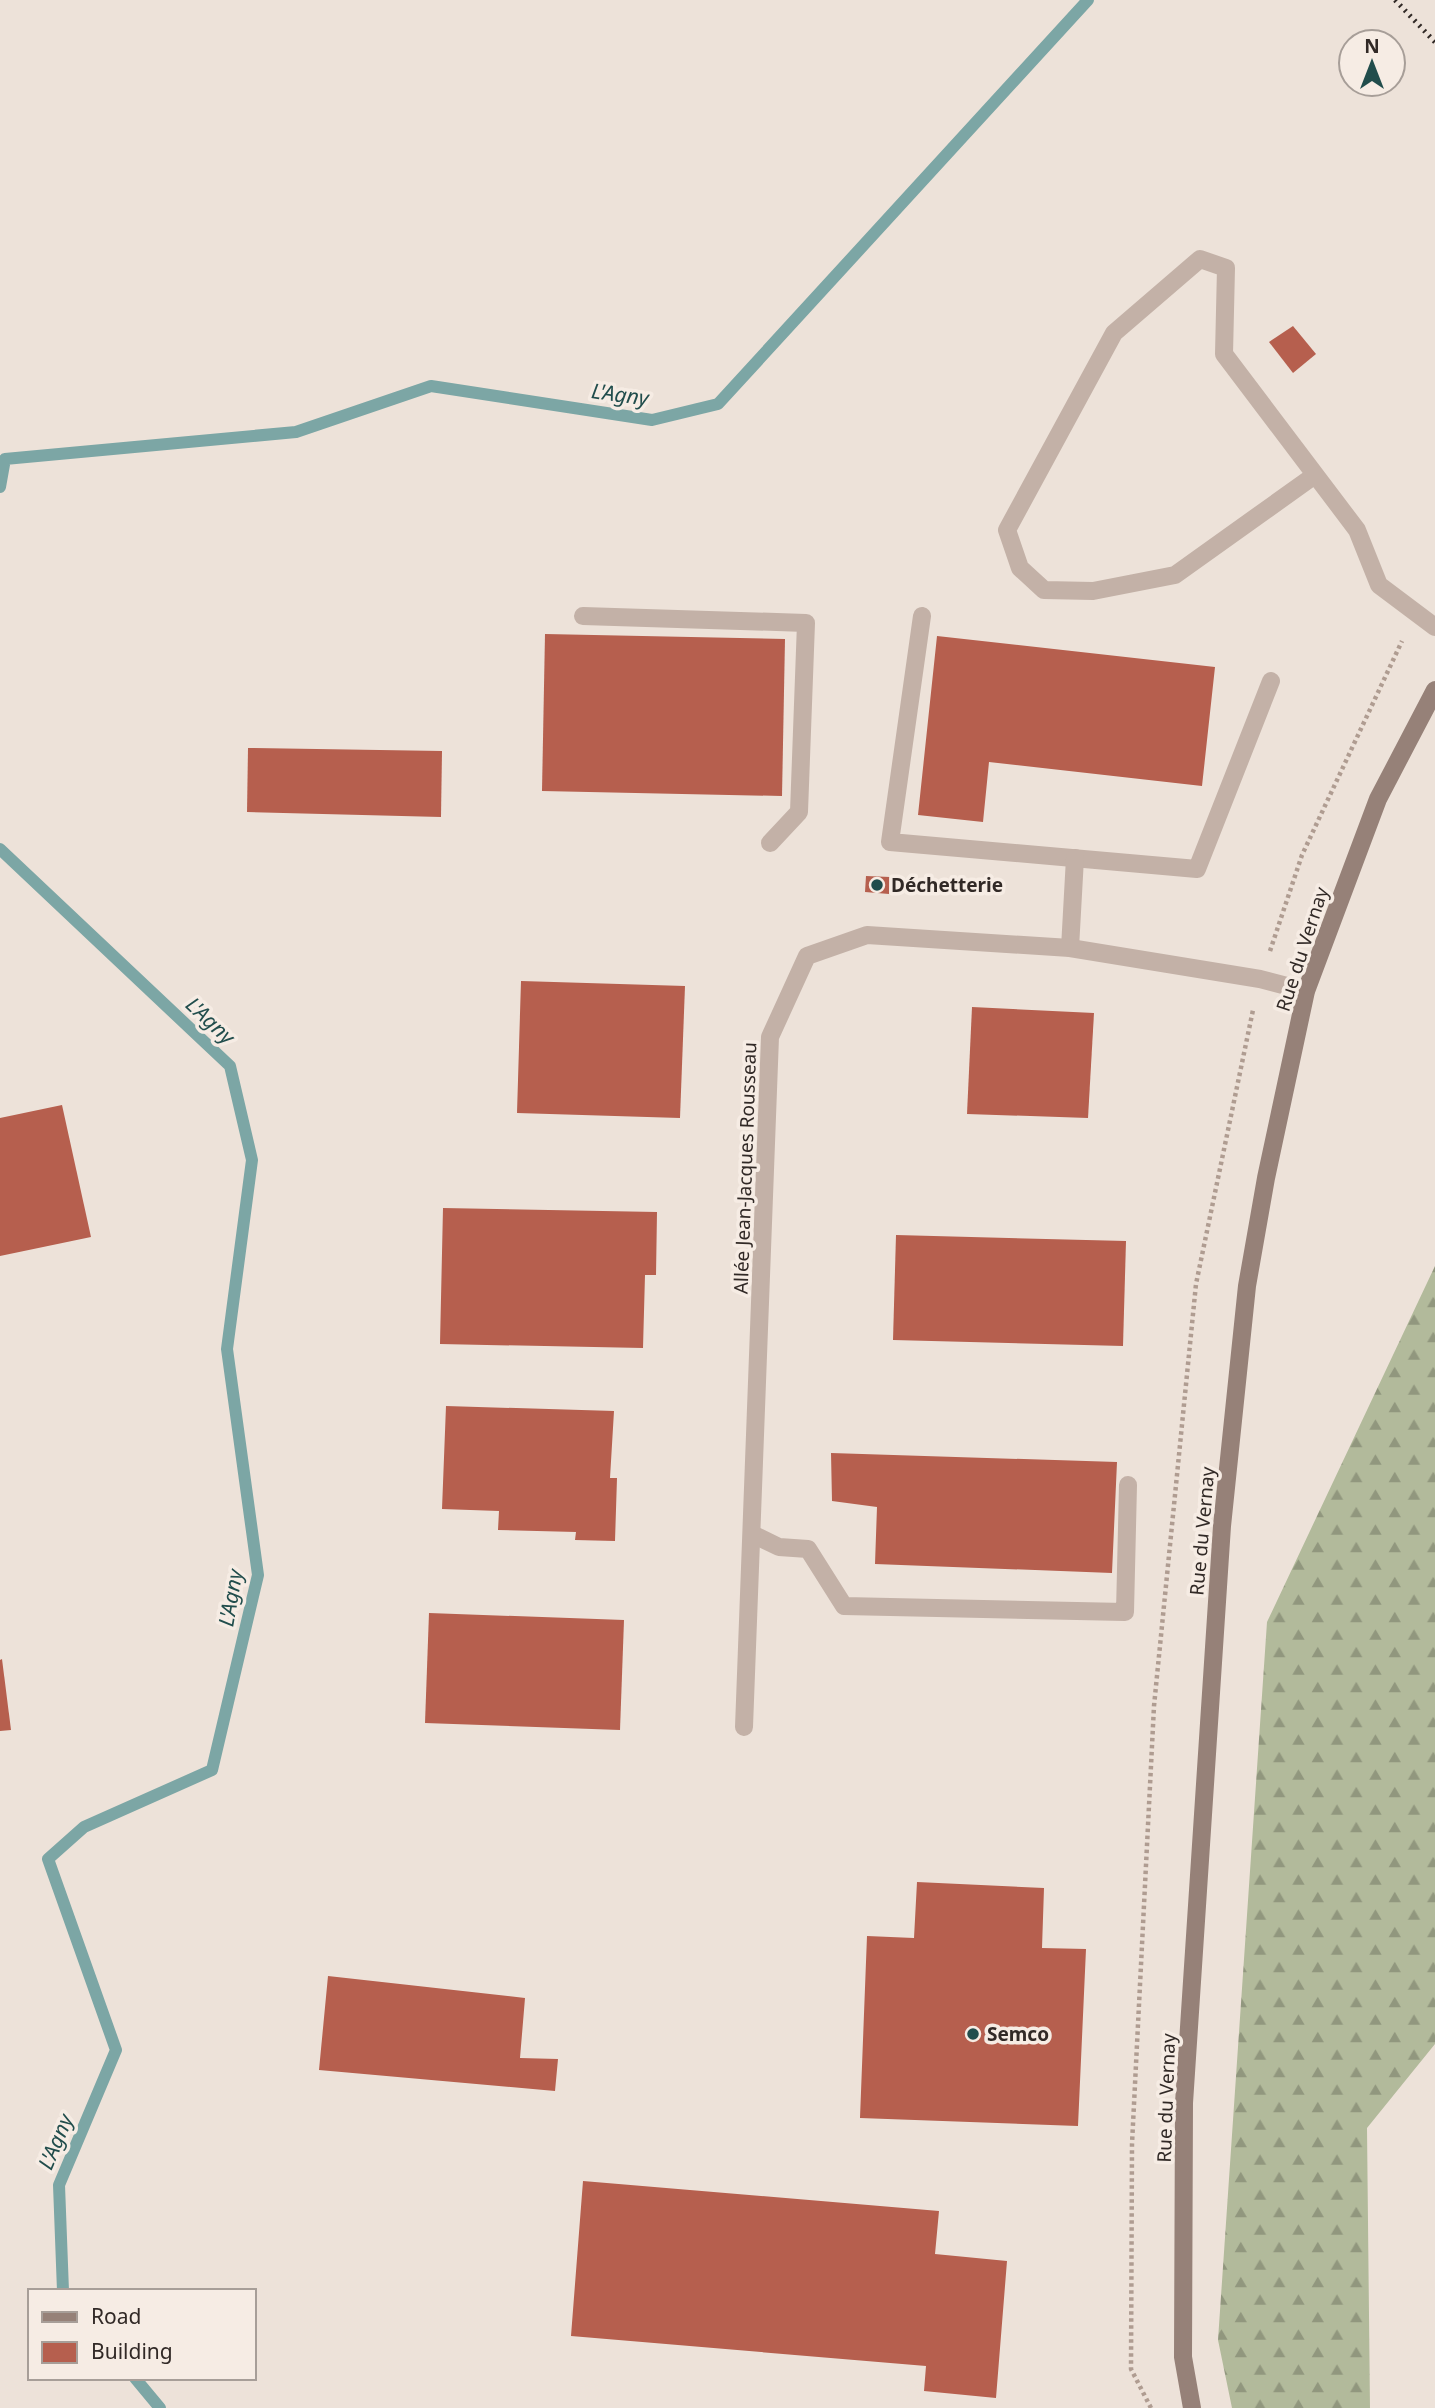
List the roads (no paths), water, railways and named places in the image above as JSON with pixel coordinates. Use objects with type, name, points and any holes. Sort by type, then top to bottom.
[{"type":"street","points":[[1315,475],[1175,575],[1093,591],[1044,590],[1020,568],[1007,530],[1114,333],[1200,259],[1226,268],[1224,354],[1357,530],[1379,585],[1435,627]]},
{"type":"street","points":[[583,617],[806,623],[799,812],[770,843]]},
{"type":"street","points":[[922,617],[890,842],[1196,869],[1271,681]]},
{"type":"street","name":"Rue du Vernay","points":[[1192,2408],[1183,2357],[1184,2103],[1222,1527],[1247,1286],[1266,1178],[1307,991],[1378,799],[1435,690]]},
{"type":"street","points":[[1070,948],[1075,858]]},
{"type":"street","name":"Allée Jean-Jacques Rousseau","points":[[744,1727],[770,1037],[807,956],[867,935],[1070,948],[1261,979],[1307,991]]},
{"type":"street","points":[[752,1534],[779,1547],[808,1549],[844,1606],[1125,1612],[1128,1485]]},
{"type":"waterway","name":"L'Agny","points":[[0,487],[5,459],[296,432],[431,386],[652,420],[718,404],[1088,0]]},
{"type":"waterway","name":"L'Agny","points":[[0,849],[230,1066],[252,1160],[227,1349],[258,1575],[212,1770],[84,1827],[48,1859],[116,2050],[59,2185],[63,2289]]},
{"type":"waterway","name":"L'Agny","points":[[137,2380],[160,2408]]},
{"type":"railway","points":[[1395,0],[1435,42]]},
{"type":"place","name":"Déchetterie","points":[[877,885]]},
{"type":"place","name":"Semco","points":[[973,2034]]}]
